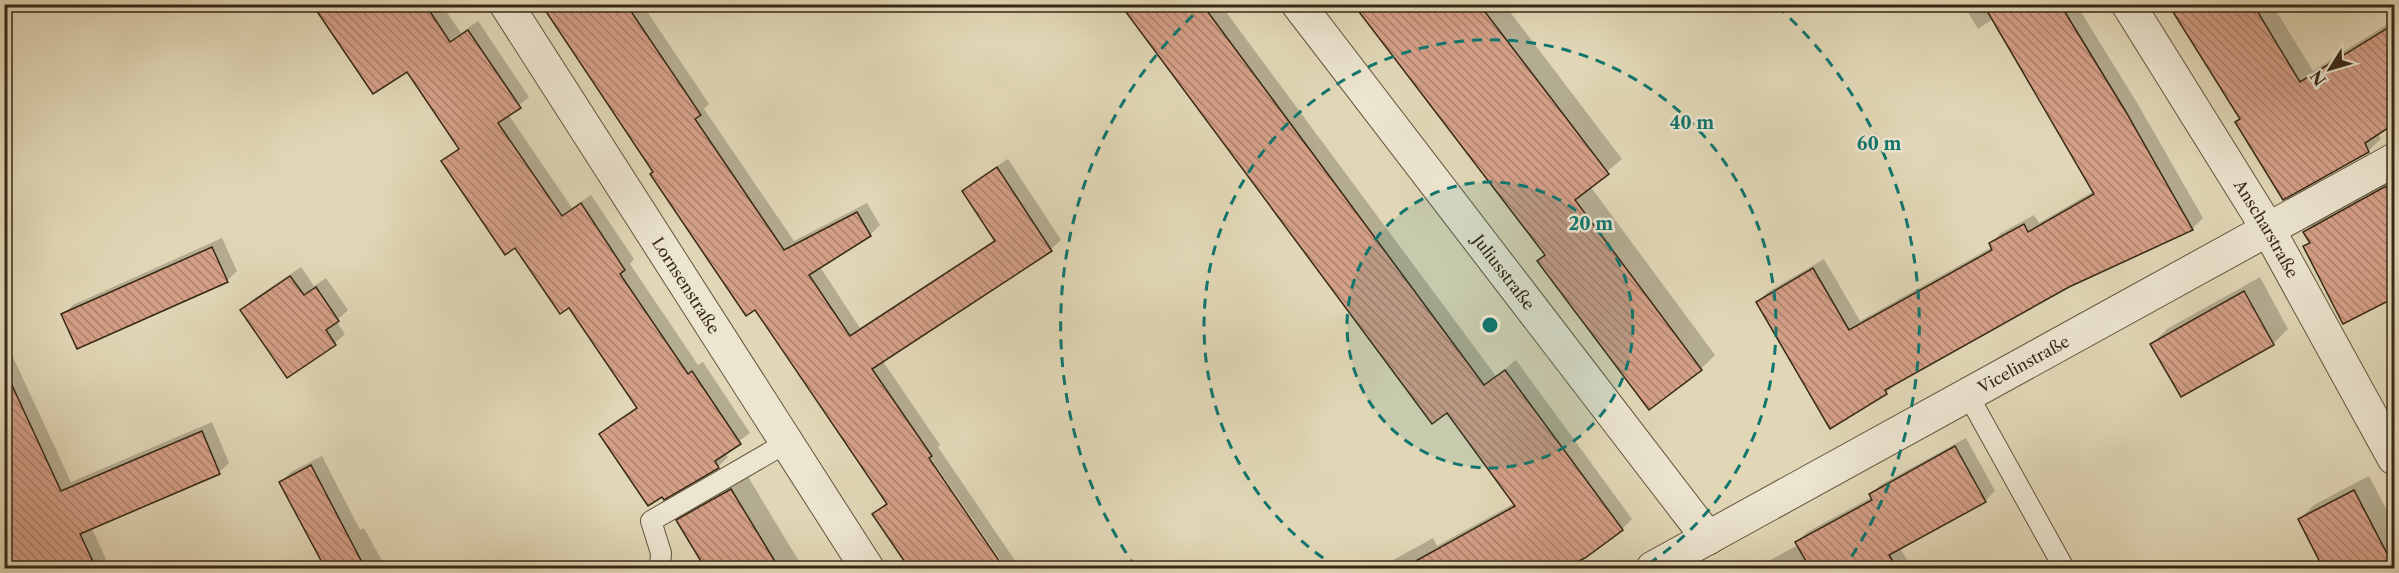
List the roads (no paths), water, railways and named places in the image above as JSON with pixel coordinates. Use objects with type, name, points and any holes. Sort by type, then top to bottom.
[{"type":"street","name":"Lornsenstraße","points":[[506,4],[867,568]]},
{"type":"street","name":"Juliusstraße","points":[[1298,4],[1708,538]]},
{"type":"street","name":"Anscharstraße","points":[[2128,4],[2268,229],[2394,458]]},
{"type":"street","name":"Vicelinstraße","points":[[1653,568],[2394,160]]},
{"type":"lane","points":[[1968,394],[2064,568]]},
{"type":"lane","points":[[660,568],[661,553],[651,521],[786,443]]}]
